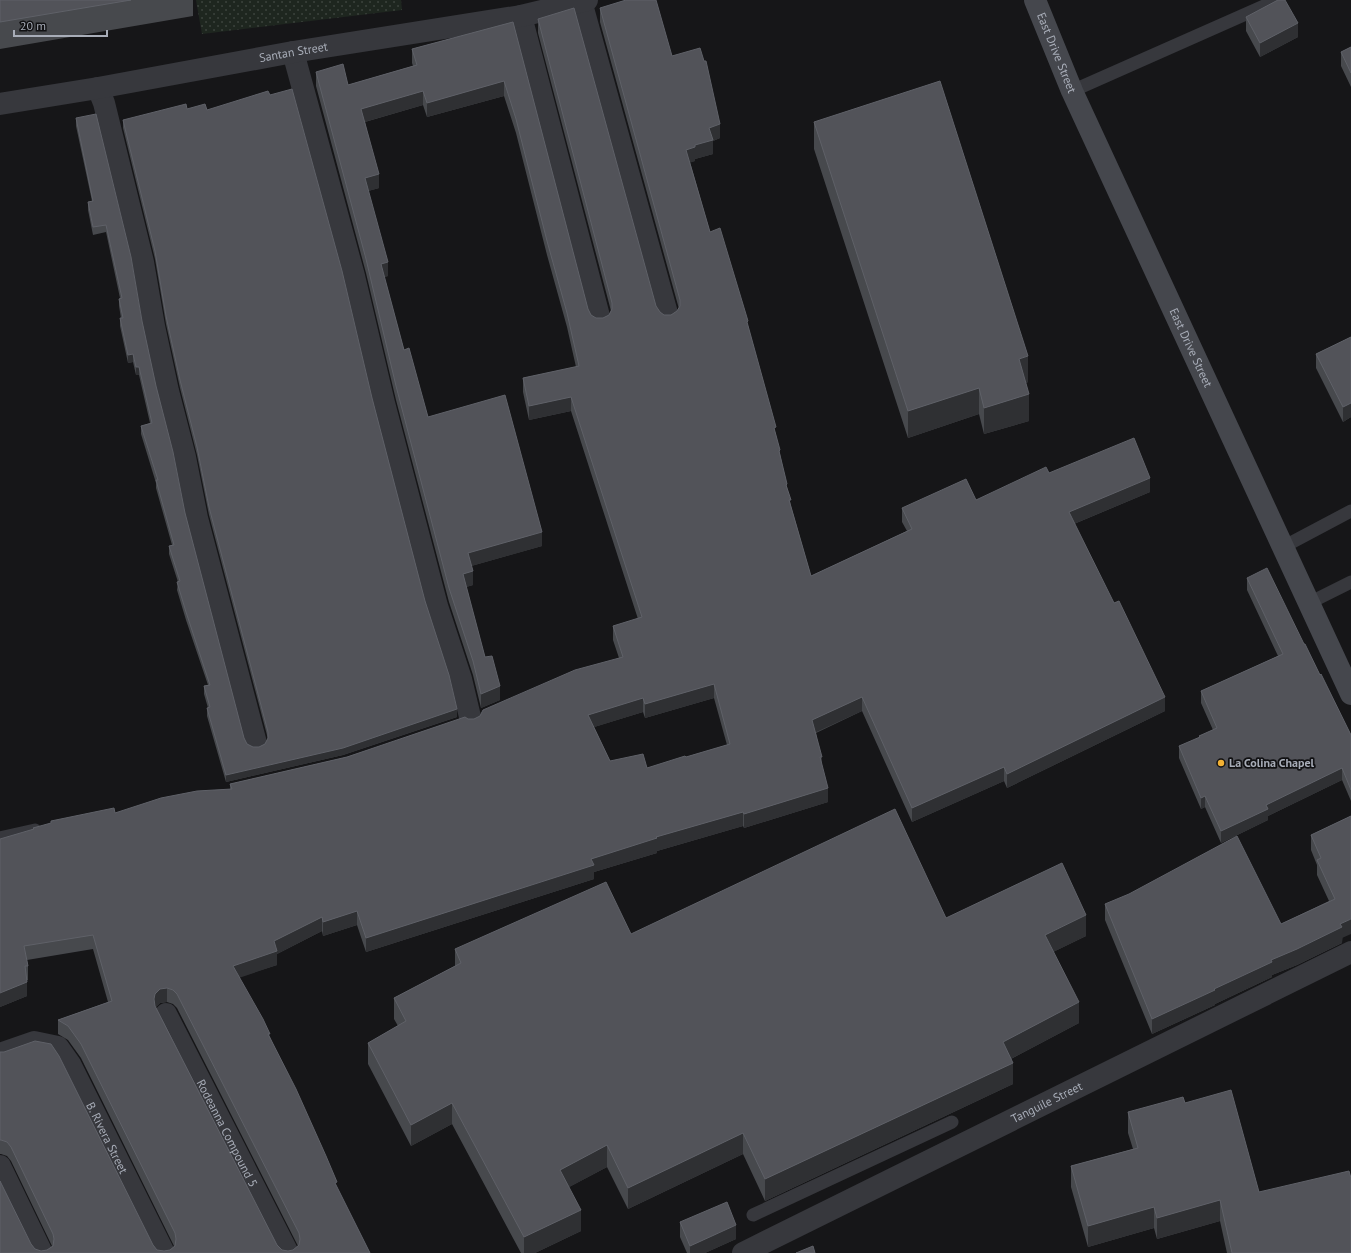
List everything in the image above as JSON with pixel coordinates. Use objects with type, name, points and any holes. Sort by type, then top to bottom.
[{"type":"street","name":"East Drive Street","points":[[1035,0],[1072,91],[1351,694]]},
{"type":"street","name":"Santan Street","points":[[0,104],[98,88],[293,52],[521,16],[584,1]]},
{"type":"street","points":[[584,1],[668,317]]},
{"type":"street","points":[[521,16],[600,320]]},
{"type":"street","points":[[293,52],[354,276],[384,403],[435,598],[461,679],[471,721]]},
{"type":"street","points":[[98,88],[104,103],[143,262],[154,326],[168,391],[185,457],[197,518],[256,743]]},
{"type":"street","name":"Tanguile Street","points":[[742,1253],[1351,952]]},
{"type":"street","name":"Rodeanna Compound 5","points":[[166,1014],[288,1253]]},
{"type":"street","name":"B. Rivera Street","points":[[0,1054],[34,1042],[58,1047],[70,1064],[164,1253]]},
{"type":"street","points":[[0,1166],[42,1253]]},
{"type":"lane","points":[[1072,91],[1273,2]]},
{"type":"lane","points":[[1283,547],[1351,511]]},
{"type":"lane","points":[[1309,603],[1351,582]]},
{"type":"lane","points":[[0,838],[46,828]]},
{"type":"lane","points":[[753,1215],[952,1122]]},
{"type":"shaded area","points":[[196,0],[401,0],[402,10],[202,34]]},
{"type":"building","points":[[0,0],[131,0],[0,22]]},
{"type":"building","points":[[626,0],[656,0],[672,56],[700,48],[704,61],[706,61],[720,124],[709,128],[713,140],[695,145],[695,147],[686,150],[710,232],[720,228],[748,321],[747,322],[776,427],[774,428],[780,450],[786,485],[791,500],[789,500],[811,576],[912,529],[902,508],[966,479],[976,500],[1046,467],[1049,473],[1134,438],[1150,478],[1069,512],[1114,603],[1119,601],[1165,697],[1007,774],[1004,767],[912,808],[862,697],[812,720],[822,757],[820,757],[828,788],[744,814],[743,812],[656,837],[657,838],[591,859],[594,865],[366,938],[357,911],[323,922],[322,917],[274,941],[277,951],[233,966],[263,1019],[270,1034],[268,1034],[296,1089],[326,1156],[337,1182],[335,1183],[370,1253],[0,1253],[0,1181],[31,1244],[35,1249],[41,1251],[47,1250],[53,1246],[53,1234],[11,1147],[7,1142],[0,1140],[0,1052],[35,1041],[51,1044],[59,1056],[153,1245],[157,1250],[170,1250],[175,1246],[176,1239],[175,1233],[81,1044],[68,1026],[58,1020],[112,1001],[93,935],[24,946],[28,966],[25,966],[27,982],[0,993],[0,839],[51,823],[51,821],[114,808],[115,813],[161,798],[197,791],[232,789],[230,784],[347,757],[465,717],[468,719],[474,719],[480,716],[483,710],[575,670],[623,657],[613,626],[642,617],[571,397],[529,406],[523,378],[579,366],[567,313],[516,119],[504,81],[427,103],[423,91],[361,109],[379,174],[365,178],[388,262],[381,264],[404,350],[409,348],[428,417],[505,395],[542,532],[468,553],[473,571],[463,574],[485,657],[492,656],[500,686],[481,694],[473,661],[449,588],[396,386],[366,259],[316,72],[343,64],[348,85],[417,65],[412,49],[513,22],[588,309],[591,315],[596,318],[603,318],[609,315],[612,309],[612,303],[538,19],[574,8],[656,306],[664,315],[671,315],[677,311],[680,306],[680,300],[600,8]],"holes":[[[714,684],[730,744],[647,768],[643,754],[610,761],[588,715],[643,698],[645,704]],[[167,988],[173,990],[177,994],[299,1233],[299,1245],[293,1250],[282,1250],[277,1245],[155,1006],[155,994],[160,989]]]},
{"type":"building","points":[[1278,0],[1285,0],[1298,23],[1260,43],[1246,17]]},
{"type":"building","points":[[1351,47],[1351,73],[1341,52]]},
{"type":"building","points":[[940,81],[1028,356],[1019,359],[1029,394],[984,408],[979,388],[908,411],[814,122]]},
{"type":"building","points":[[292,89],[342,271],[372,398],[425,601],[449,675],[457,709],[343,748],[226,775],[207,708],[210,707],[204,686],[210,685],[177,582],[180,581],[169,546],[174,545],[156,480],[158,480],[141,426],[152,423],[139,367],[136,367],[133,354],[128,355],[120,318],[123,318],[119,299],[122,298],[106,225],[93,227],[88,202],[93,201],[76,118],[96,114],[131,257],[142,321],[156,386],[173,452],[185,513],[244,738],[247,744],[253,747],[259,747],[265,744],[268,738],[268,732],[209,507],[197,447],[166,316],[155,251],[123,120],[186,104],[187,109],[205,104],[207,110],[268,91],[270,95]]},
{"type":"building","points":[[1351,337],[1351,403],[1343,407],[1316,354]]},
{"type":"building","points":[[1267,568],[1351,735],[1351,790],[1342,768],[1266,805],[1268,809],[1221,831],[1205,796],[1201,798],[1179,746],[1217,728],[1201,691],[1283,654],[1247,578]]},
{"type":"building","points":[[895,809],[946,918],[1062,863],[1086,915],[1045,935],[1079,1002],[1003,1042],[1013,1063],[765,1179],[743,1133],[628,1188],[607,1145],[560,1170],[581,1210],[524,1237],[452,1103],[411,1125],[368,1043],[406,1021],[394,998],[461,963],[455,949],[606,882],[631,934]]},
{"type":"building","points":[[1351,816],[1351,919],[1340,924],[1342,927],[1271,960],[1272,962],[1214,989],[1215,990],[1152,1019],[1105,904],[1129,894],[1237,836],[1281,924],[1335,899],[1317,860],[1321,858],[1311,835]]},
{"type":"building","points":[[1231,1090],[1259,1192],[1349,1171],[1351,1178],[1351,1253],[1232,1253],[1220,1200],[1157,1218],[1154,1207],[1088,1226],[1071,1166],[1138,1148],[1128,1112],[1183,1097],[1185,1103]]},
{"type":"building","points":[[727,1202],[736,1225],[690,1246],[680,1222]]},
{"type":"building","points":[[813,1246],[815,1253],[796,1253]]},
{"type":"place","name":"La Colina Chapel","points":[[1221,763]]}]
